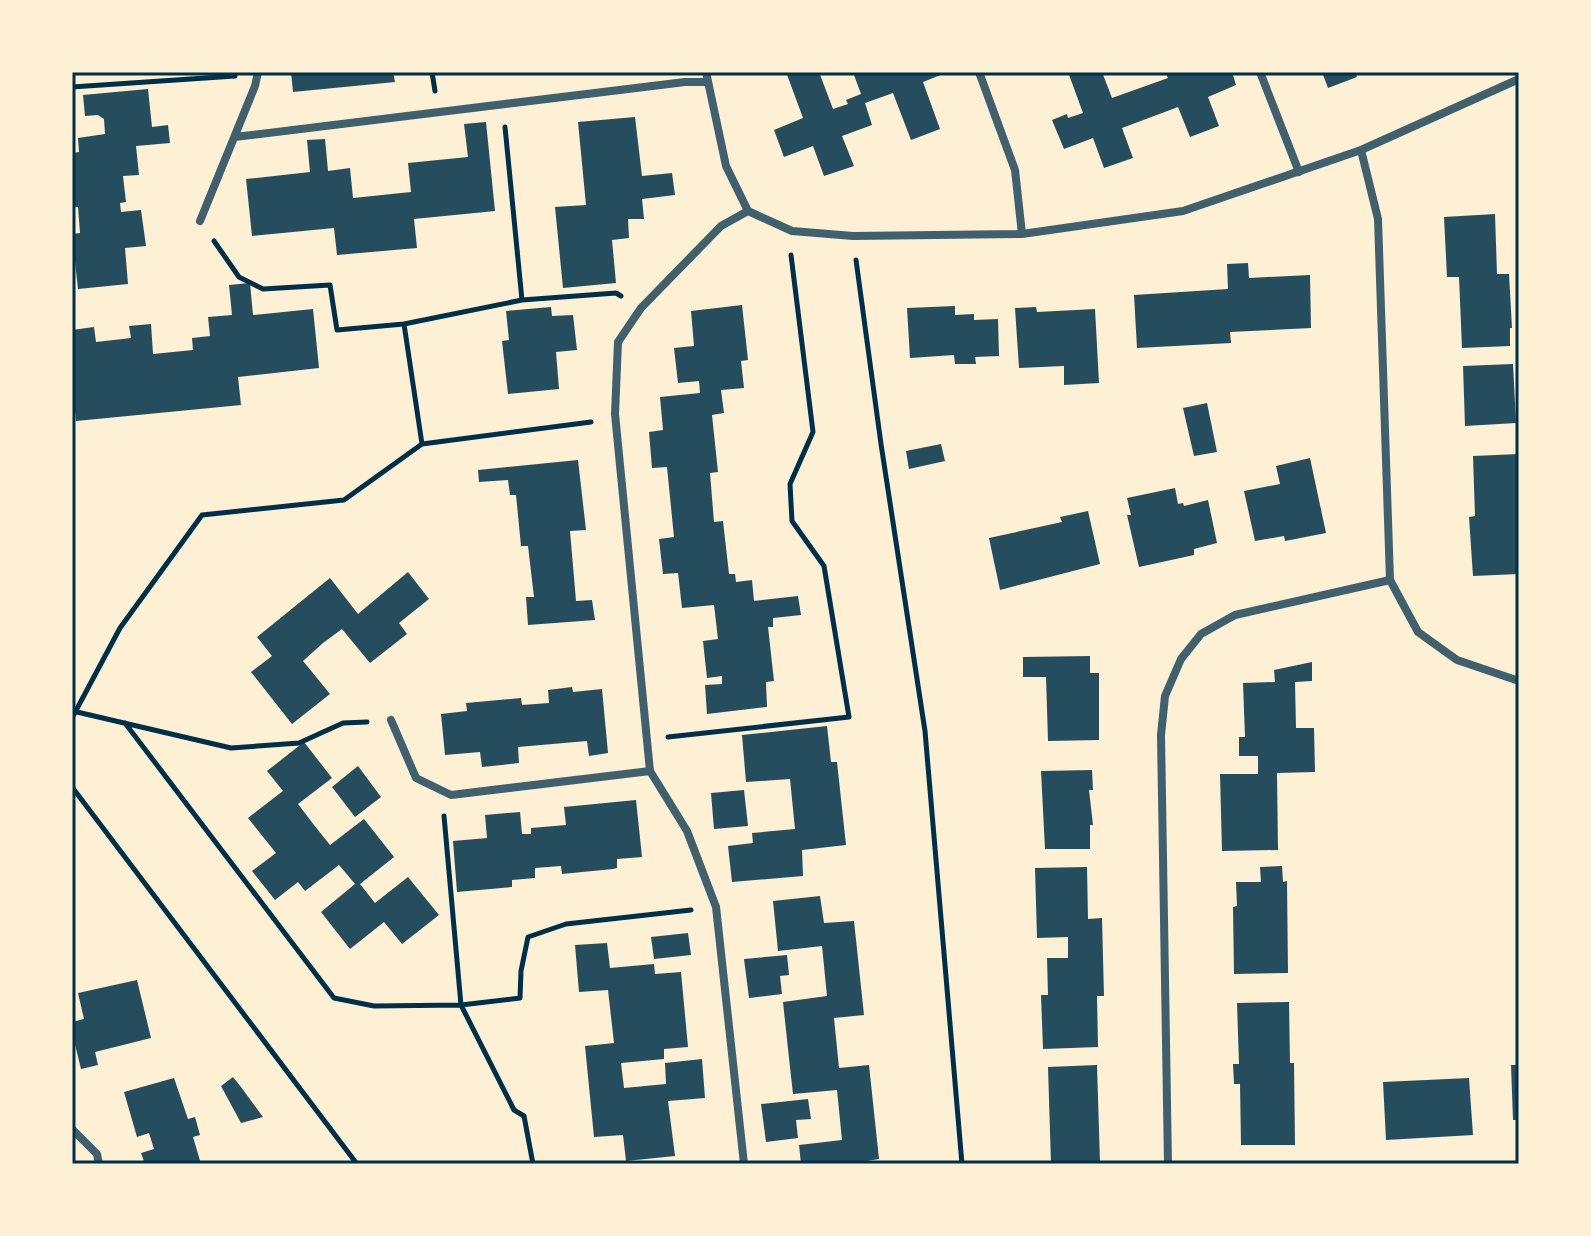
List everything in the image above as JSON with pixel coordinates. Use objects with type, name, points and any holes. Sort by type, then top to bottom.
[{"type":"street","points":[[979,72],[1015,170],[1022,234]]},
{"type":"street","points":[[1260,72],[1299,172]]},
{"type":"street","points":[[200,221],[258,73]]},
{"type":"street","points":[[235,137],[707,77],[726,166],[748,211],[788,230],[853,236],[1022,234],[1183,211],[1361,150],[1519,79]]},
{"type":"street","points":[[1361,150],[1378,219],[1390,580],[1418,632],[1457,660],[1519,681]]},
{"type":"street","points":[[744,1164],[716,907],[687,831],[650,771],[616,421],[618,342],[641,308],[721,226],[748,211]]},
{"type":"street","points":[[1168,1164],[1161,735],[1165,696],[1181,659],[1201,634],[1235,615],[1390,580]]},
{"type":"street","points":[[391,720],[416,778],[451,795],[650,771]]},
{"type":"street","points":[[72,1129],[97,1154],[99,1164]]},
{"type":"path","points":[[72,87],[258,73]]},
{"type":"path","points":[[503,105],[522,300]]},
{"type":"path","points":[[200,221],[239,277],[263,289],[330,285],[337,330],[404,324],[522,300],[616,293],[641,308]]},
{"type":"path","points":[[647,739],[849,717],[824,566],[792,521],[790,484],[813,432],[788,230]]},
{"type":"path","points":[[853,236],[925,731],[962,1164]]},
{"type":"path","points":[[404,324],[422,444]]},
{"type":"path","points":[[72,718],[120,628],[202,515],[344,500],[422,444],[528,429],[616,421]]},
{"type":"path","points":[[77,712],[231,748],[299,743],[343,723],[391,720]]},
{"type":"path","points":[[125,723],[334,998],[374,1006],[461,1005],[520,998],[521,971],[528,937],[566,924],[716,907]]},
{"type":"path","points":[[72,787],[357,1164]]},
{"type":"path","points":[[442,790],[461,1005],[514,1110],[524,1116],[533,1164]]},
{"type":"building","points":[[291,72],[393,72],[395,82],[293,92]]},
{"type":"building","points":[[786,72],[819,72],[833,109],[848,104],[846,100],[861,94],[854,75],[861,72],[948,72],[923,82],[940,129],[911,140],[893,93],[865,103],[872,125],[842,136],[854,166],[824,176],[813,146],[784,157],[774,130],[803,118]]},
{"type":"building","points":[[1068,72],[1102,72],[1112,98],[1168,78],[1165,72],[1232,72],[1236,85],[1208,97],[1219,126],[1190,137],[1178,107],[1122,128],[1133,158],[1104,168],[1093,138],[1064,149],[1052,120],[1067,114],[1068,118],[1083,113]]},
{"type":"building","points":[[1322,72],[1355,72],[1357,77],[1328,88]]},
{"type":"building","points":[[148,89],[152,127],[168,125],[170,143],[136,146],[139,175],[123,176],[126,202],[120,203],[121,212],[141,210],[146,246],[125,248],[128,284],[78,289],[72,234],[80,233],[72,153],[79,152],[78,138],[105,134],[104,119],[98,115],[85,116],[83,95]]},
{"type":"building","points":[[635,117],[642,176],[672,173],[675,195],[642,199],[644,219],[628,219],[629,238],[612,240],[616,283],[563,288],[555,207],[586,205],[578,122]]},
{"type":"building","points":[[486,122],[495,211],[414,219],[417,248],[337,255],[334,228],[252,236],[246,179],[310,172],[307,140],[325,139],[328,171],[350,168],[353,198],[411,192],[408,163],[468,157],[464,124]]},
{"type":"building","points":[[1495,214],[1497,274],[1509,274],[1510,346],[1462,348],[1459,277],[1447,277],[1444,217]]},
{"type":"building","points":[[1248,263],[1249,278],[1310,275],[1311,328],[1230,332],[1231,343],[1137,348],[1134,295],[1228,289],[1227,264]]},
{"type":"building","points":[[250,283],[253,315],[313,309],[319,368],[238,377],[241,405],[76,421],[72,330],[94,327],[96,342],[131,338],[129,326],[151,324],[153,354],[193,350],[192,338],[210,336],[208,317],[232,315],[229,285]]},
{"type":"building","points":[[742,305],[748,360],[741,361],[744,388],[721,390],[724,413],[712,415],[718,472],[710,473],[714,522],[723,521],[729,574],[735,574],[736,582],[752,580],[754,601],[798,596],[801,615],[773,618],[773,627],[768,627],[774,681],[766,682],[767,707],[707,714],[705,685],[722,684],[722,676],[707,678],[703,641],[718,639],[714,605],[682,608],[678,573],[663,574],[659,539],[674,537],[667,467],[652,468],[649,432],[663,430],[660,397],[700,393],[699,381],[678,383],[674,348],[694,346],[691,311]]},
{"type":"building","points":[[955,306],[955,315],[974,314],[974,320],[998,319],[999,356],[975,357],[976,364],[955,364],[954,355],[910,358],[907,308]]},
{"type":"building","points":[[551,307],[552,316],[573,315],[577,350],[556,352],[559,389],[508,394],[502,341],[509,340],[506,311]]},
{"type":"building","points":[[1036,307],[1037,312],[1095,309],[1099,383],[1064,385],[1064,366],[1019,368],[1015,308]]},
{"type":"building","points":[[1513,364],[1516,423],[1465,426],[1463,366]]},
{"type":"building","points":[[1207,403],[1217,452],[1194,456],[1183,408]]},
{"type":"building","points":[[941,444],[945,461],[909,469],[906,451]]},
{"type":"building","points":[[1519,454],[1519,574],[1473,576],[1469,517],[1475,516],[1473,456]]},
{"type":"building","points":[[1310,458],[1326,533],[1285,541],[1284,536],[1255,541],[1244,491],[1280,484],[1276,466]]},
{"type":"building","points":[[578,460],[586,530],[570,531],[576,601],[592,600],[595,620],[528,625],[526,597],[534,597],[528,546],[521,546],[516,495],[510,495],[508,480],[479,482],[478,470]]},
{"type":"building","points":[[1175,488],[1178,504],[1183,503],[1184,506],[1208,500],[1217,543],[1194,549],[1194,555],[1139,567],[1127,515],[1131,515],[1127,498]]},
{"type":"building","points":[[1088,511],[1100,564],[1000,590],[989,538],[1062,522],[1060,517]]},
{"type":"building","points":[[408,572],[429,599],[399,623],[407,634],[370,663],[342,629],[323,643],[303,661],[330,694],[292,724],[251,672],[272,656],[257,637],[330,578],[358,614]]},
{"type":"building","points":[[1090,656],[1090,673],[1099,673],[1099,740],[1048,741],[1046,677],[1023,677],[1023,657]]},
{"type":"building","points":[[1312,662],[1312,681],[1295,682],[1296,728],[1314,728],[1315,772],[1277,773],[1278,850],[1222,851],[1220,774],[1258,774],[1258,756],[1239,756],[1239,737],[1245,737],[1243,683],[1275,682],[1274,670]]},
{"type":"building","points":[[572,687],[573,692],[602,689],[608,753],[589,756],[587,741],[518,747],[519,763],[482,767],[480,752],[445,755],[441,714],[467,711],[466,703],[521,698],[522,705],[549,703],[548,690]]},
{"type":"building","points":[[827,726],[831,762],[837,762],[846,845],[802,850],[803,876],[732,882],[728,846],[753,843],[752,833],[795,829],[790,779],[746,782],[742,735]]},
{"type":"building","points":[[304,742],[332,778],[298,804],[314,825],[330,845],[364,819],[394,857],[360,884],[375,903],[408,877],[439,915],[402,944],[384,922],[350,949],[321,912],[355,884],[339,865],[305,891],[298,882],[275,900],[252,871],[276,853],[248,818],[283,791],[267,771]]},
{"type":"building","points":[[358,766],[381,797],[355,817],[332,787]]},
{"type":"building","points":[[1092,770],[1093,790],[1089,790],[1093,825],[1090,825],[1090,849],[1045,849],[1041,771]]},
{"type":"building","points":[[744,790],[748,826],[714,829],[711,793]]},
{"type":"building","points":[[636,800],[642,857],[617,859],[617,868],[613,869],[562,874],[561,866],[535,868],[535,878],[512,880],[512,887],[457,892],[453,841],[487,838],[485,815],[520,812],[522,834],[531,834],[531,828],[566,825],[564,807]]},
{"type":"building","points":[[1282,866],[1283,882],[1287,881],[1288,973],[1234,974],[1233,907],[1237,906],[1236,882],[1261,882],[1260,867]]},
{"type":"building","points":[[1087,867],[1088,919],[1102,918],[1104,996],[1097,996],[1098,1047],[1043,1049],[1041,995],[1048,995],[1047,958],[1068,958],[1068,937],[1037,938],[1035,868]]},
{"type":"building","points":[[820,896],[824,923],[854,921],[864,1015],[834,1018],[839,1068],[869,1065],[879,1159],[849,1164],[801,1164],[799,1145],[842,1140],[837,1090],[793,1094],[788,1049],[783,1002],[827,996],[822,946],[778,951],[773,901]]},
{"type":"building","points":[[688,933],[691,955],[654,959],[651,937]]},
{"type":"building","points":[[607,943],[610,968],[654,964],[655,974],[681,972],[688,1047],[664,1049],[664,1059],[621,1063],[624,1088],[666,1084],[665,1063],[702,1059],[705,1098],[668,1101],[675,1156],[626,1161],[623,1135],[594,1137],[585,1046],[614,1043],[608,990],[579,992],[575,945]]},
{"type":"building","points":[[787,955],[789,975],[780,976],[782,994],[749,998],[744,959]]},
{"type":"building","points":[[137,980],[151,1038],[95,1052],[98,1065],[81,1069],[72,1032],[72,1022],[84,1019],[78,993]]},
{"type":"building","points":[[1289,1002],[1290,1063],[1294,1063],[1295,1145],[1241,1145],[1240,1084],[1234,1084],[1233,1064],[1239,1064],[1237,1003]]},
{"type":"building","points":[[1097,1065],[1100,1163],[1051,1164],[1048,1067]]},
{"type":"building","points":[[1511,1065],[1519,1065],[1519,1120],[1513,1120]]},
{"type":"building","points":[[233,1077],[263,1117],[241,1123],[221,1086]]},
{"type":"building","points":[[174,1078],[188,1119],[195,1117],[200,1135],[193,1137],[201,1164],[145,1164],[141,1153],[154,1149],[149,1133],[137,1137],[124,1092]]},
{"type":"building","points":[[1469,1078],[1473,1135],[1386,1140],[1383,1082]]},
{"type":"building","points":[[808,1099],[811,1119],[796,1120],[798,1138],[766,1142],[761,1104]]}]
